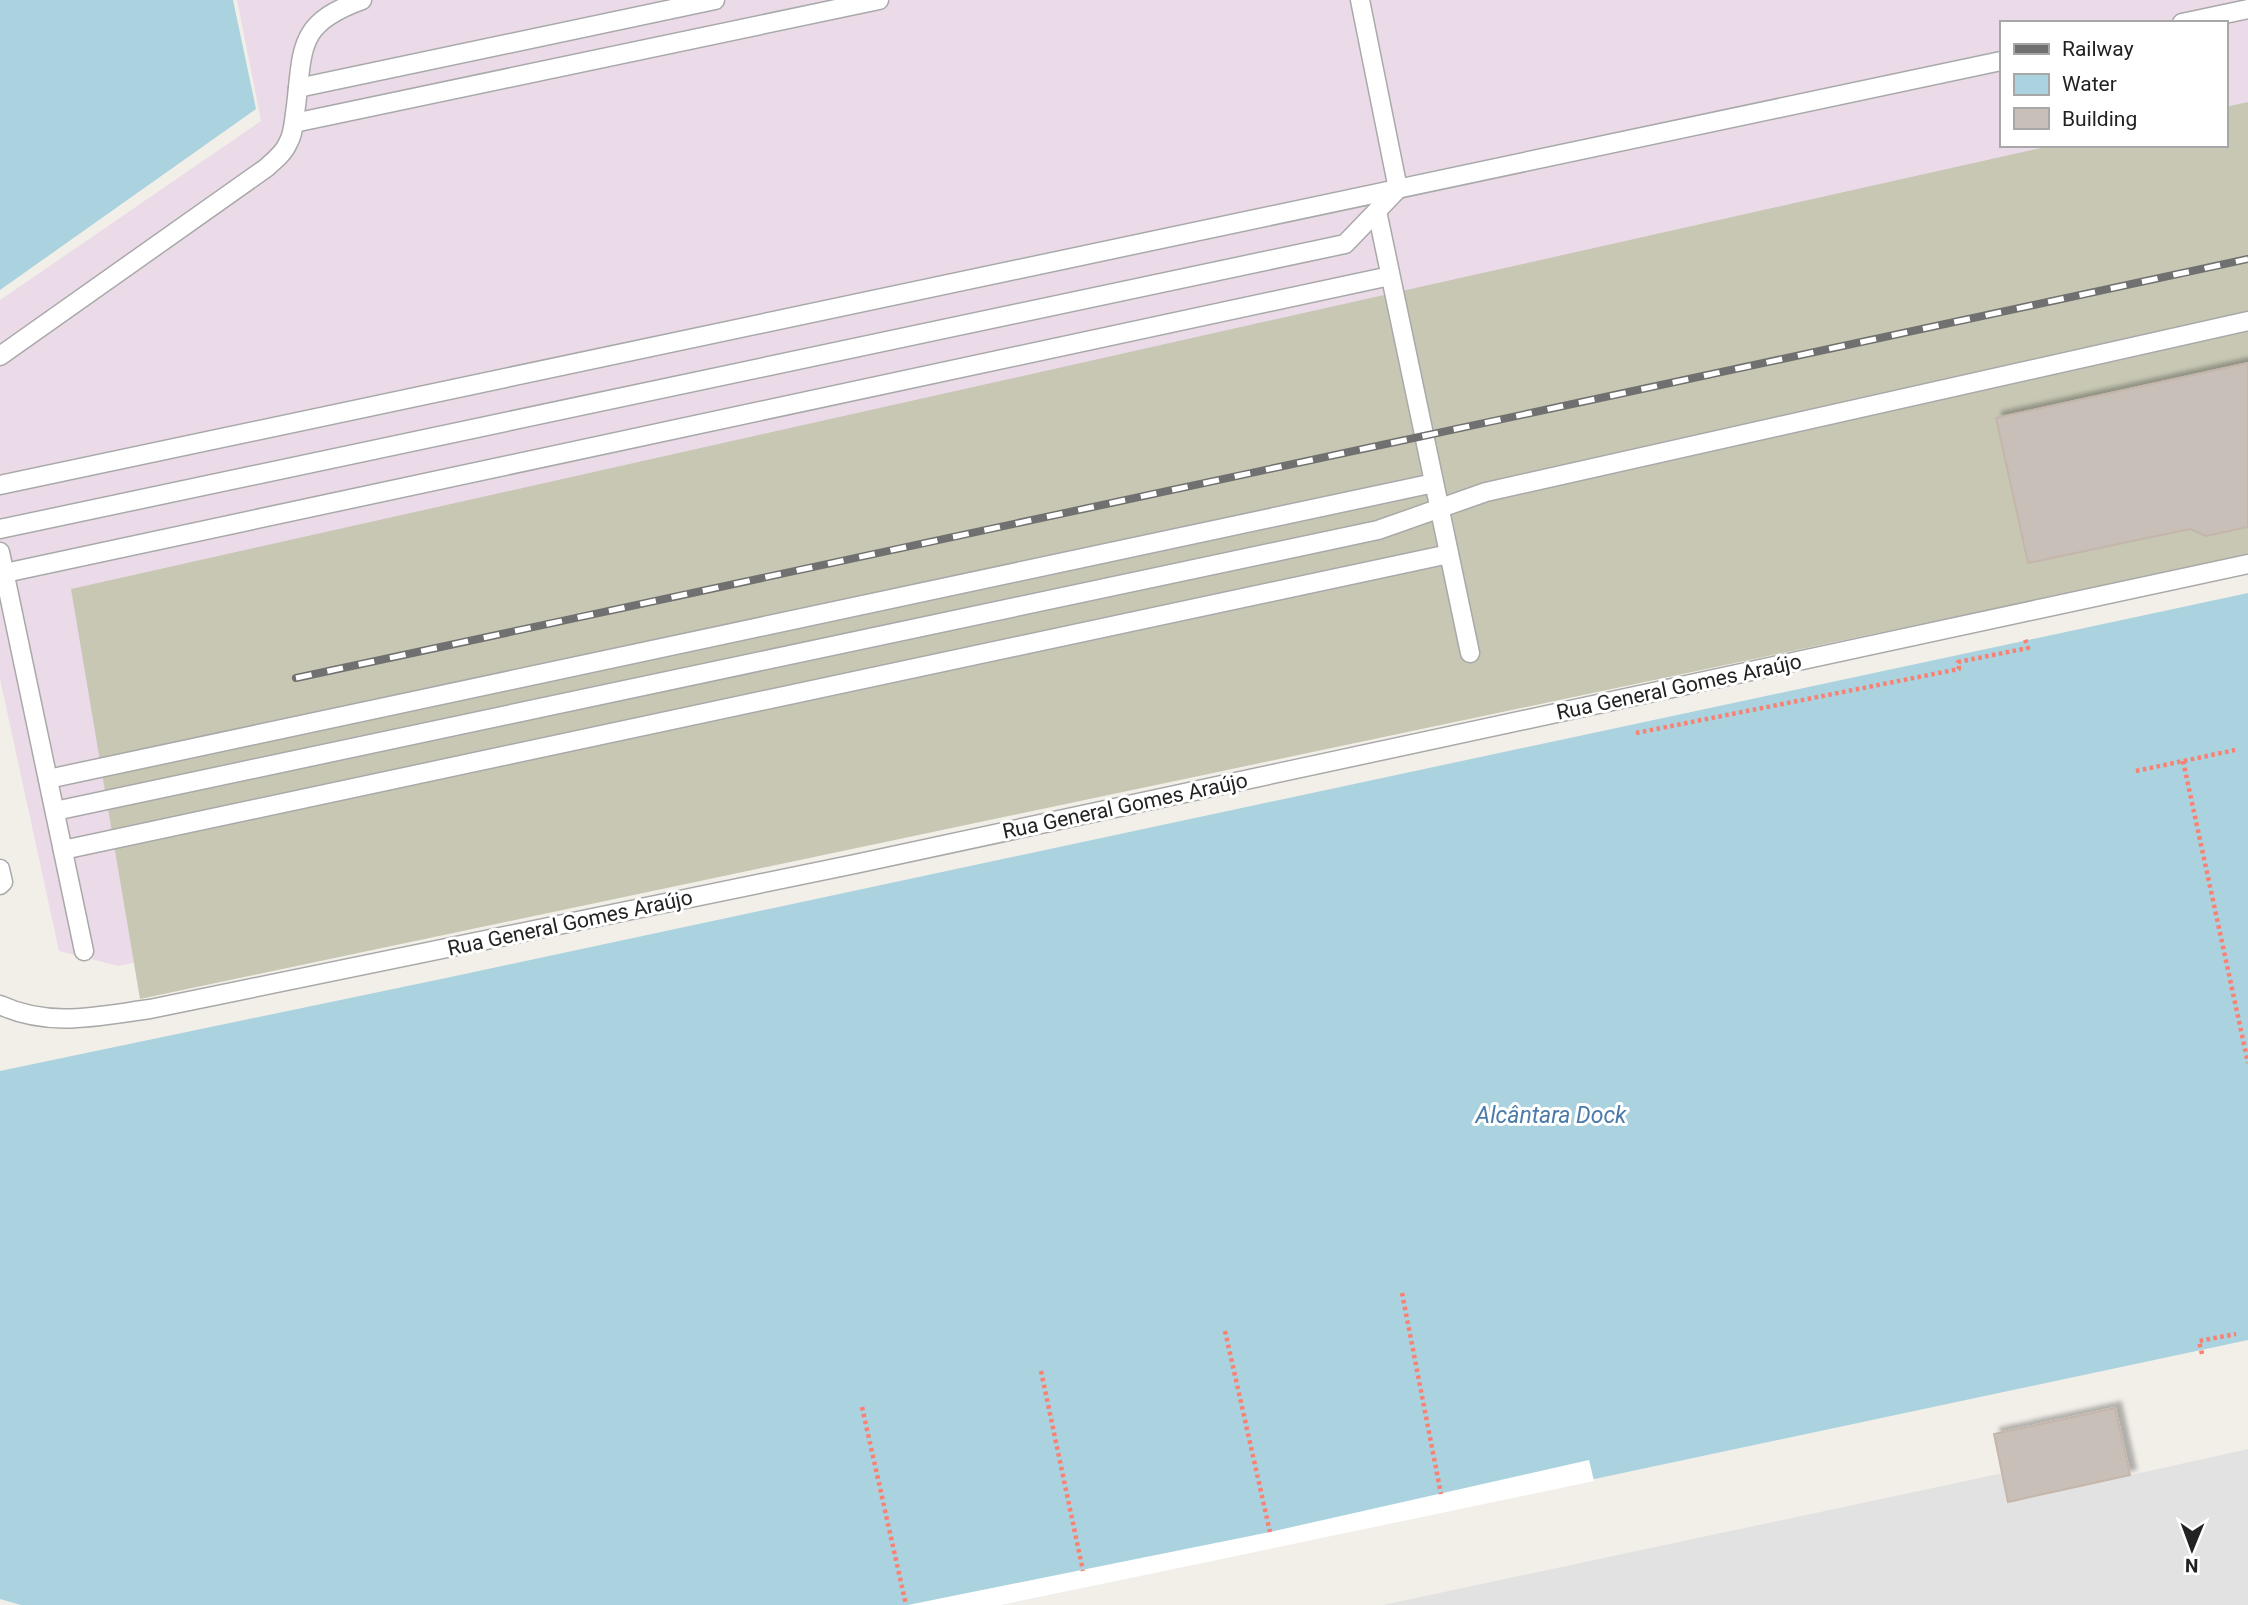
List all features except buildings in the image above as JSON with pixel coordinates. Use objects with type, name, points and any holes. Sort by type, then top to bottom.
[{"type":"lane","points":[[0,356],[266,168],[289,143],[294,123],[302,48],[309,34],[320,20],[362,0]]},
{"type":"lane","points":[[298,88],[715,0]]},
{"type":"lane","points":[[294,123],[879,0]]},
{"type":"lane","points":[[1360,0],[1398,189]]},
{"type":"lane","points":[[2191,21],[2248,9]]},
{"type":"lane","points":[[0,485],[2000,61]]},
{"type":"lane","points":[[0,530],[1345,244],[1398,189]]},
{"type":"lane","points":[[1377,211],[1470,653]]},
{"type":"lane","points":[[5,573],[1390,276]]},
{"type":"lane","points":[[55,811],[1378,530],[1486,492],[2248,321]]},
{"type":"lane","points":[[48,779],[1434,483]]},
{"type":"lane","points":[[0,552],[84,951]]},
{"type":"lane","points":[[63,850],[1449,554]]},
{"type":"lane","name":"Rua General Gomes Araújo","points":[[0,1005],[45,1020],[150,1009],[868,861],[2248,564]]},
{"type":"lane","points":[[0,869],[3,882],[0,885]]},
{"type":"path","points":[[1636,733],[1959,669],[1958,662],[2028,648],[2024,634]]},
{"type":"path","points":[[2136,771],[2235,750]]},
{"type":"path","points":[[2183,761],[2248,1063]]},
{"type":"path","points":[[1402,1293],[1441,1494]]},
{"type":"path","points":[[1225,1331],[1270,1532]]},
{"type":"path","points":[[2202,1354],[2199,1341],[2236,1334]]},
{"type":"path","points":[[1041,1371],[1083,1572]]},
{"type":"path","points":[[862,1407],[906,1605]]},
{"type":"shaded area","points":[[237,0],[2248,0],[2248,517],[118,966],[59,951],[0,679],[0,300],[261,121]]},
{"type":"shaded area","points":[[2248,102],[2248,555],[140,999],[71,589],[2045,147],[2227,147],[2227,107]]},
{"type":"shaded area","points":[[2248,1449],[2248,1605],[1383,1605],[2003,1473],[2009,1502]]},
{"type":"water","points":[[0,0],[233,0],[256,109],[0,290]]},
{"type":"water","name":"Alcântara Dock","points":[[2248,593],[2248,1340],[1002,1605],[21,1605],[0,1599],[0,1071]]},
{"type":"pier","points":[[1589,1460],[1594,1481],[1002,1605],[908,1605],[1270,1532]]},
{"type":"railway","points":[[296,678],[2248,259]]}]
